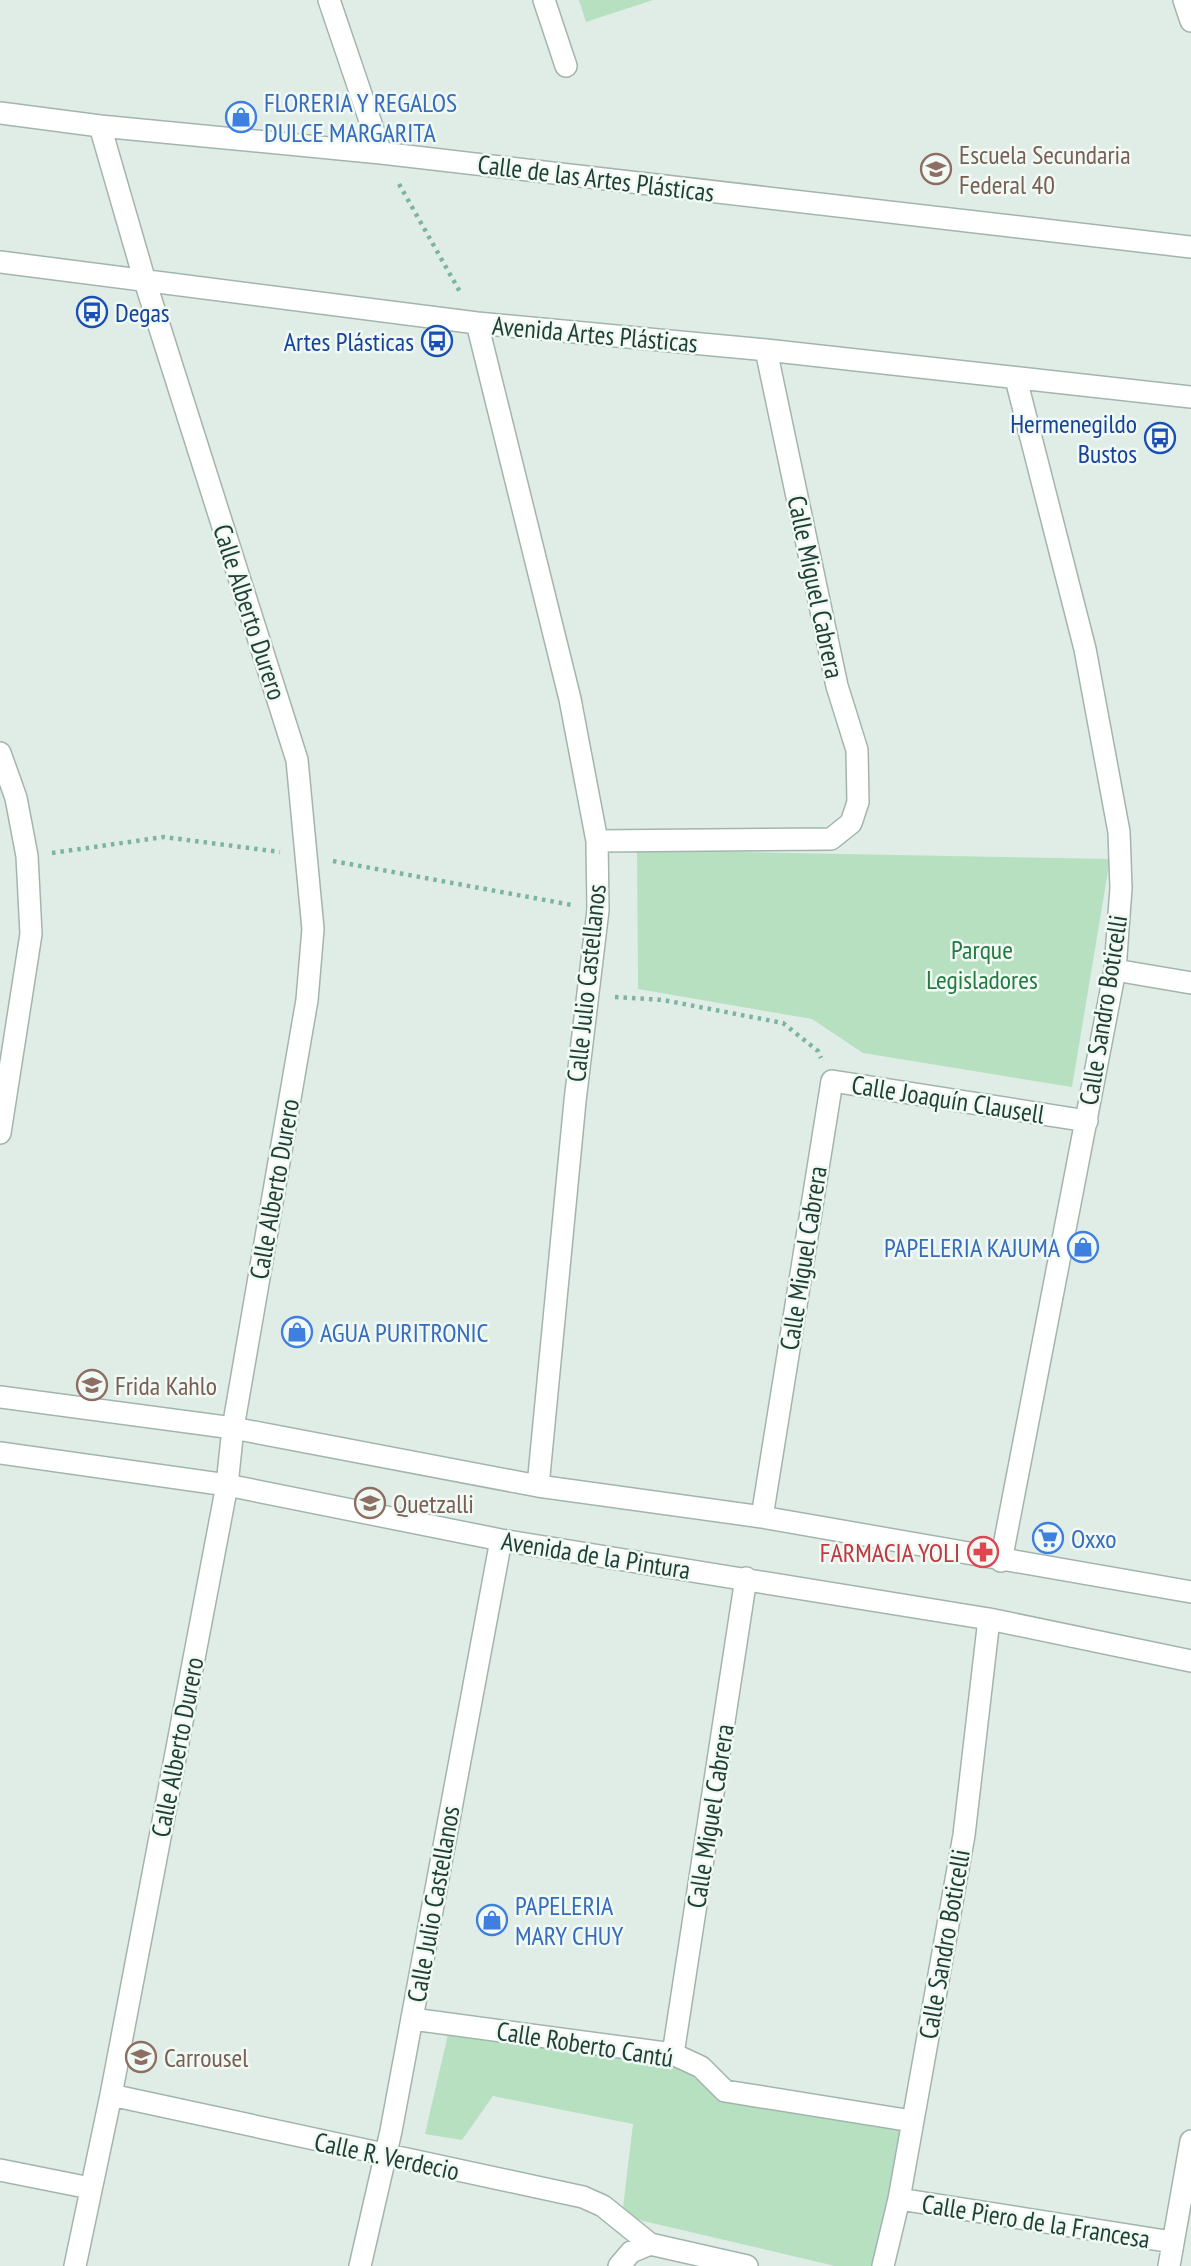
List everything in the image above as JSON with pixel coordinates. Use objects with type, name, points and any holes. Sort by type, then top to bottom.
[{"type":"street","points":[[329,0],[381,153]]},
{"type":"street","points":[[544,0],[566,66]]},
{"type":"street","points":[[1184,0],[1191,21]]},
{"type":"street","name":"Calle de las Artes Plásticas","points":[[0,113],[100,127],[381,153],[1191,247]]},
{"type":"street","name":"Calle Alberto Durero","points":[[75,2266],[111,2095],[227,1485],[233,1428],[307,1000],[313,929],[297,760],[144,278],[100,127]]},
{"type":"street","name":"Avenida Artes Plásticas","points":[[0,262],[144,278],[477,323],[766,350],[1191,397]]},
{"type":"street","name":"Calle Julio Castellanos","points":[[477,323],[570,699],[597,841],[598,910],[590,995],[575,1101],[538,1486]]},
{"type":"street","name":"Calle Miguel Cabrera","points":[[597,841],[831,839],[851,822],[858,802],[857,750],[837,686],[766,350]]},
{"type":"street","name":"Calle Sandro Boticelli","points":[[1001,1560],[1115,970],[1121,888],[1119,832],[1084,649],[1016,379]]},
{"type":"street","points":[[0,753],[16,798],[27,856],[31,934],[1,1121]]},
{"type":"street","points":[[1115,970],[1191,983]]},
{"type":"street","name":"Calle Miguel Cabrera","points":[[762,1517],[832,1081]]},
{"type":"street","name":"Calle Joaquín Clausell","points":[[832,1081],[1087,1121]]},
{"type":"street","points":[[0,1397],[233,1428],[538,1486],[762,1517],[1191,1592]]},
{"type":"street","name":"Avenida de la Pintura","points":[[0,1452],[227,1485],[500,1540],[989,1619],[1191,1661]]},
{"type":"street","name":"Calle Julio Castellanos","points":[[360,2266],[386,2156],[500,1540]]},
{"type":"street","name":"Calle Miguel Cabrera","points":[[673,2054],[746,1578]]},
{"type":"street","name":"Calle Sandro Boticelli","points":[[883,2266],[899,2199],[964,1835],[989,1619]]},
{"type":"street","name":"Calle Roberto Cantú","points":[[412,2019],[673,2054],[701,2067],[725,2091],[912,2121]]},
{"type":"street","name":"Calle R. Verdecio","points":[[111,2095],[583,2197],[603,2206],[633,2254]]},
{"type":"street","points":[[1169,2266],[1191,2141]]},
{"type":"street","points":[[0,2170],[90,2188]]},
{"type":"street","name":"Calle Piero de la Francesa","points":[[899,2199],[1172,2242]]},
{"type":"street","points":[[633,2254],[747,2266]]},
{"type":"path","points":[[381,153],[477,323]]},
{"type":"path","name":"Calle Joaquín Clausell","points":[[590,995],[663,1000],[783,1023],[818,1051],[832,1081]]},
{"type":"green space","points":[[579,0],[653,0],[586,22]]},
{"type":"green space","name":"Parque Legisladores","points":[[637,850],[1110,859],[1072,1087],[863,1053],[812,1019],[638,989]]},
{"type":"green space","points":[[449,2030],[695,2071],[721,2096],[905,2131],[879,2266],[835,2266],[622,2216],[633,2124],[493,2096],[462,2140],[425,2134]]},
{"type":"place","name":"FLORERIA Y REGALOS DULCE MARGARITA","points":[[241,117]]},
{"type":"place","name":"Escuela Secundaria Federal 40","points":[[936,169]]},
{"type":"place","name":"Degas","points":[[92,312]]},
{"type":"place","name":"Artes Plásticas","points":[[437,341]]},
{"type":"place","name":"Hermenegildo Bustos","points":[[1160,438]]},
{"type":"place","name":"PAPELERIA KAJUMA","points":[[1083,1247]]},
{"type":"place","name":"AGUA PURITRONIC","points":[[297,1332]]},
{"type":"place","name":"Frida Kahlo","points":[[92,1385]]},
{"type":"place","name":"Quetzalli","points":[[370,1503]]},
{"type":"place","name":"Oxxo","points":[[1048,1538]]},
{"type":"place","name":"FARMACIA YOLI","points":[[983,1552]]},
{"type":"place","name":"PAPELERIA MARY CHUY","points":[[492,1920]]},
{"type":"place","name":"Carrousel","points":[[141,2057]]}]
